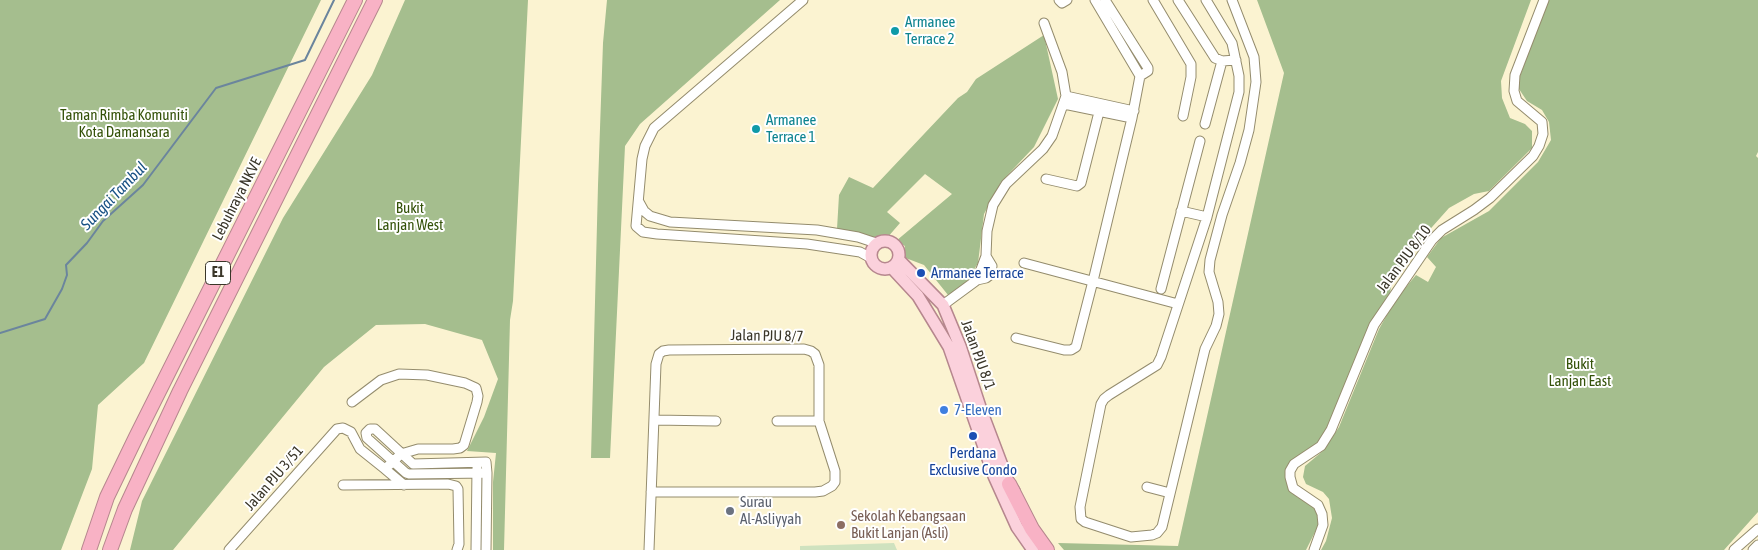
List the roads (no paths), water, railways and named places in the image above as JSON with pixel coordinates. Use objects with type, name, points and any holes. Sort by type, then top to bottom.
[{"type":"highway","name":"Lebuhraya NKVE","points":[[89,550],[107,497],[132,445],[356,0]]},
{"type":"highway","name":"E1","points":[[110,550],[125,509],[180,391],[375,0]]},
{"type":"highway","points":[[1009,484],[1032,530],[1046,550]]},
{"type":"main road","points":[[885,241],[894,243],[899,251],[895,264],[882,269],[877,267],[871,258],[871,250],[876,243],[885,241]]},
{"type":"main road","name":"Jalan PJU 8/1","points":[[895,264],[943,305],[960,346],[994,476],[1017,527],[1033,550]]},
{"type":"main road","name":"Jalan PJU 8/1","points":[[895,264],[918,296],[949,347],[1009,484],[1054,550]]},
{"type":"street","points":[[803,0],[654,128],[644,146],[636,226],[643,232],[670,235],[807,244],[860,252],[871,258]]},
{"type":"street","points":[[1059,0],[1062,3],[1067,0]]},
{"type":"street","points":[[1016,338],[1064,350],[1071,350],[1076,347],[1133,115],[1140,76],[1095,0]]},
{"type":"street","points":[[1105,0],[1148,68],[1148,71],[1140,76]]},
{"type":"street","points":[[1153,0],[1191,64],[1191,76],[1183,116]]},
{"type":"street","points":[[1178,0],[1215,58],[1236,60]]},
{"type":"street","points":[[1206,0],[1232,43],[1239,76],[1238,92],[1207,217],[1157,365],[1109,395],[1101,404],[1080,508],[1081,519],[1091,525],[1131,537],[1152,535],[1157,533],[1162,527],[1205,349],[1216,326],[1219,314],[1218,302],[1209,272],[1213,245],[1240,163],[1252,115],[1256,82],[1254,57],[1232,0]]},
{"type":"street","name":"Jalan PJU 8/10","points":[[1314,550],[1323,525],[1322,514],[1318,505],[1297,492],[1290,483],[1290,471],[1294,464],[1321,446],[1331,430],[1374,325],[1432,240],[1442,230],[1490,198],[1533,156],[1540,146],[1543,134],[1542,122],[1517,101],[1514,91],[1515,75],[1544,0]]},
{"type":"street","points":[[943,305],[977,280],[990,275],[992,271],[986,256],[988,223],[993,205],[1006,184],[1052,136],[1065,100],[1062,72],[1044,23]]},
{"type":"street","points":[[1205,124],[1222,60]]},
{"type":"street","points":[[1065,100],[1133,115]]},
{"type":"street","points":[[1065,100],[1098,112],[1133,115]]},
{"type":"street","points":[[1046,178],[1077,186],[1081,183],[1098,112]]},
{"type":"street","points":[[1161,289],[1200,141]]},
{"type":"street","points":[[639,202],[644,211],[650,216],[670,222],[816,230],[858,237],[876,243]]},
{"type":"street","points":[[1182,211],[1207,217]]},
{"type":"street","points":[[670,222],[670,235]]},
{"type":"street","points":[[1024,263],[1178,304]]},
{"type":"street","name":"Jalan PJU 8/7","points":[[649,550],[651,492],[654,420],[657,358],[663,350],[804,349],[811,351],[818,359],[819,421],[834,465],[836,477],[832,486],[823,491],[815,492],[651,492]]},
{"type":"street","points":[[352,402],[382,380],[399,374],[427,375],[465,383],[476,388],[477,402],[464,445],[453,450],[418,449],[401,454],[385,470],[404,485]]},
{"type":"street","points":[[654,420],[716,421]]},
{"type":"street","points":[[777,421],[819,421]]},
{"type":"street","name":"Jalan PJU 3/51","points":[[229,550],[337,429],[343,428],[351,432],[360,449],[385,470]]},
{"type":"street","points":[[486,550],[487,473],[486,462],[413,464],[375,429],[368,430],[366,434],[367,438],[409,474],[487,473]]},
{"type":"street","points":[[476,462],[476,550]]},
{"type":"street","points":[[343,485],[456,486],[458,489],[459,544],[457,550]]},
{"type":"street","points":[[1147,488],[1170,493]]},
{"type":"street","points":[[1734,550],[1758,528]]},
{"type":"street","points":[[1741,550],[1746,538]]},
{"type":"street","points":[[1753,550],[1758,545]]},
{"type":"waterway","name":"Sungai Tambul","points":[[0,333],[45,319],[62,289],[67,275],[66,265],[87,243],[103,221],[143,185],[216,88],[305,60],[334,0]]},
{"type":"place","name":"Armanee Terrace 2","points":[[895,31]]},
{"type":"place","name":"Armanee Terrace 1","points":[[756,129]]},
{"type":"place","name":"Armanee Terrace","points":[[921,273]]},
{"type":"place","name":"7-Eleven","points":[[944,410]]},
{"type":"place","name":"Perdana Exclusive Condo","points":[[973,436]]},
{"type":"place","name":"Surau Al-Asliyyah","points":[[730,511]]},
{"type":"place","name":"Sekolah Kebangsaan Bukit Lanjan (Asli)","points":[[841,525]]},
{"type":"park label","name":"Taman Rimba Komuniti Kota Damansara","points":[[124,124]]},
{"type":"park label","name":"Bukit Lanjan West","points":[[410,216]]},
{"type":"park label","name":"Bukit Lanjan East","points":[[1580,372]]}]
